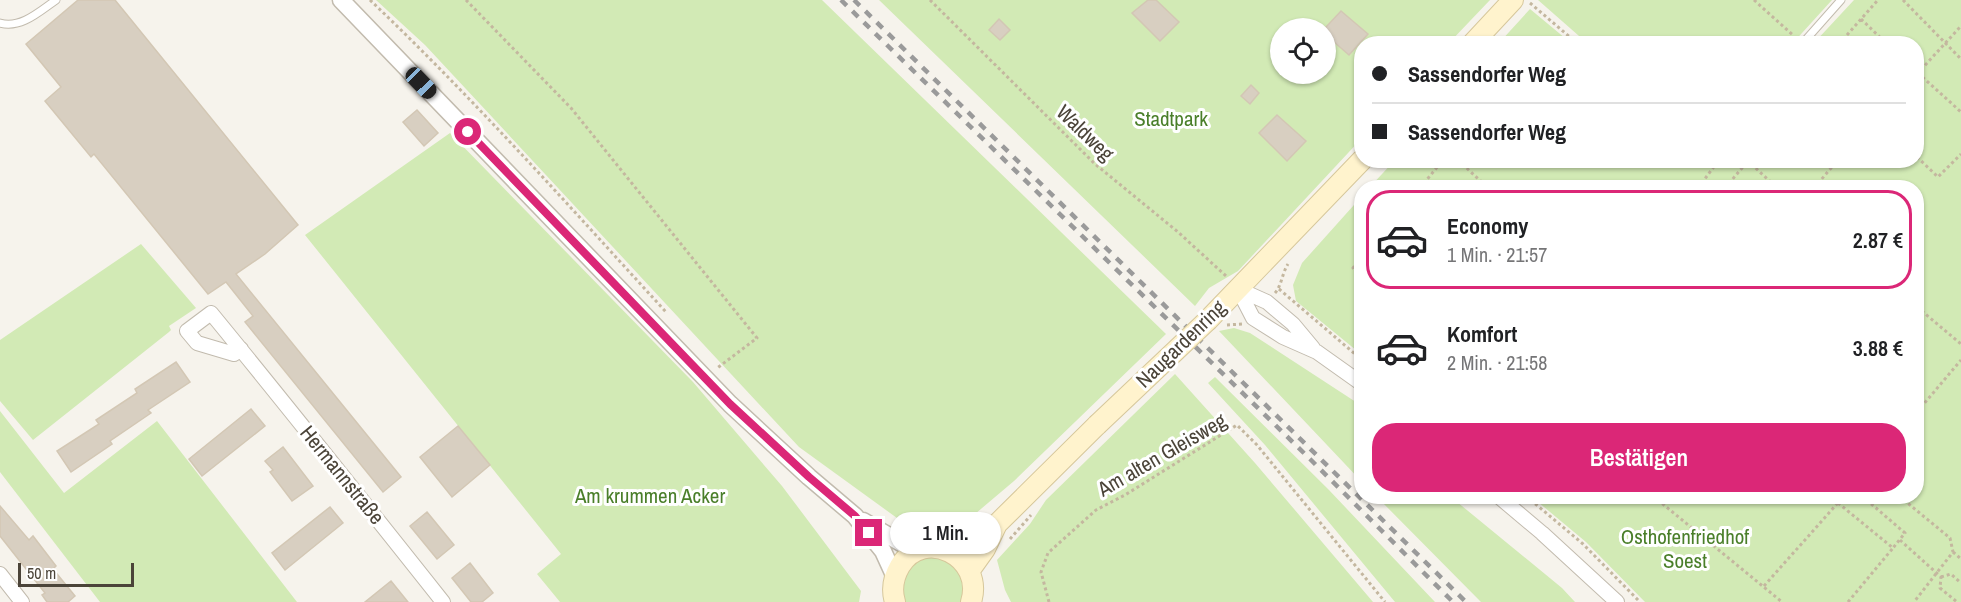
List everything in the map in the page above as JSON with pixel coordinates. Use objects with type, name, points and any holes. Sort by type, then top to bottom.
[{"type":"main road","points":[[1479,36],[1513,0]]},
{"type":"main road","name":"Naugardenring","points":[[945,549],[997,524],[1208,320],[1233,283],[1354,168]]},
{"type":"main road","name":"Naugardenring","points":[[970,570],[985,549],[997,524]]},
{"type":"main road","points":[[896,602],[892,592],[894,575],[903,560],[915,551],[930,548],[945,549],[959,557],[970,570],[974,582],[972,602]]},
{"type":"street","points":[[341,0],[705,378],[780,451],[855,516],[883,551],[894,575]]},
{"type":"street","points":[[1233,283],[1253,318],[1283,337],[1317,352],[1354,378]]},
{"type":"street","points":[[1233,283],[1267,302],[1293,324],[1317,352]]},
{"type":"street","name":"Hermannstraße","points":[[241,349],[443,602]]},
{"type":"street","points":[[1508,504],[1617,602]]},
{"type":"street","points":[[855,516],[915,551]]},
{"type":"street","points":[[1,578],[22,602]]},
{"type":"lane","points":[[0,23],[15,25],[56,0]]},
{"type":"lane","points":[[1804,36],[1841,0]]},
{"type":"path","points":[[370,0],[424,51],[522,153],[670,317]]},
{"type":"path","points":[[466,0],[571,108],[758,338],[705,378]]},
{"type":"path","name":"Waldweg","points":[[930,0],[1095,164],[1178,232],[1233,283]]},
{"type":"path","points":[[1526,0],[1569,36]]},
{"type":"path","points":[[1755,0],[1794,36]]},
{"type":"path","points":[[1846,36],[1878,0]]},
{"type":"path","points":[[1903,0],[1961,59]]},
{"type":"path","points":[[1861,19],[1879,36]]},
{"type":"path","points":[[1924,66],[1961,26]]},
{"type":"path","points":[[1924,79],[1961,112]]},
{"type":"path","points":[[1924,164],[1938,177],[1961,154]]},
{"type":"path","points":[[1427,180],[1436,168]]},
{"type":"path","points":[[1467,168],[1479,180]]},
{"type":"path","points":[[1732,180],[1741,168]]},
{"type":"path","points":[[1755,168],[1769,180]]},
{"type":"path","points":[[1821,180],[1831,168]]},
{"type":"path","points":[[1279,288],[1354,353]]},
{"type":"path","points":[[1924,313],[1961,344]]},
{"type":"path","points":[[1924,404],[1961,360]]},
{"type":"path","name":"Am alten Gleisweg","points":[[1049,602],[1041,572],[1048,553],[1096,510],[1125,495],[1237,425],[1257,445],[1385,602]]},
{"type":"path","points":[[1536,504],[1583,544],[1640,602]]},
{"type":"path","points":[[1663,504],[1782,602]]},
{"type":"path","points":[[1764,586],[1838,504],[1893,548]]},
{"type":"path","points":[[1848,602],[1905,533],[1871,504]]},
{"type":"path","points":[[1909,504],[1950,538],[1953,552],[1961,559]]},
{"type":"path","points":[[1007,542],[1032,513]]},
{"type":"path","points":[[1900,540],[1939,575],[1940,588],[1957,602]]},
{"type":"path","points":[[1914,602],[1939,575],[1953,552]]},
{"type":"path","points":[[1939,575],[1951,574],[1961,583]]},
{"type":"green space","points":[[376,0],[822,0],[1166,334],[1014,481],[962,525],[948,528],[908,526],[799,447],[425,45]]},
{"type":"green space","name":"Stadtpark","points":[[879,0],[1490,0],[1456,36],[1354,36],[1354,147],[1238,271],[1209,288],[1195,306]]},
{"type":"green space","points":[[1538,0],[1832,0],[1799,36],[1579,36]]},
{"type":"green space","name":"Osthofenfriedhof Soest","points":[[1854,0],[1961,0],[1961,602],[1645,602],[1586,542],[1540,504],[1924,504],[1924,180],[1376,180],[1388,168],[1924,168],[1924,36],[1821,36]]},
{"type":"green space","points":[[1530,9],[1563,36],[1505,36]]},
{"type":"green space","name":"Am krummen Acker","points":[[450,133],[693,382],[782,486],[861,591],[859,602],[560,602],[537,574],[561,554],[305,235]]},
{"type":"green space","points":[[1354,205],[1354,348],[1296,301],[1293,285],[1302,263]]},
{"type":"green space","points":[[141,244],[196,308],[169,326],[171,330],[169,332],[33,440],[0,401],[0,340]]},
{"type":"green space","points":[[1234,328],[1250,333],[1354,401],[1354,474],[1219,331]]},
{"type":"green space","points":[[1175,374],[1255,463],[1373,602],[1011,602],[1005,590],[997,560],[1030,524],[1046,500]]},
{"type":"green space","points":[[1215,377],[1329,490],[1435,602],[1395,602],[1265,445],[1208,383]]},
{"type":"green space","points":[[0,411],[64,493],[157,421],[297,602],[100,602],[0,472]]},
{"type":"green space","points":[[1384,504],[1460,504],[1562,588],[1575,602],[1481,602]]},
{"type":"green space","points":[[923,556],[950,558],[967,581],[964,602],[903,602],[901,586],[904,575]]},
{"type":"building","points":[[78,0],[115,0],[298,225],[265,254],[236,274],[401,477],[383,492],[245,322],[253,316],[226,282],[208,294],[94,154],[91,157],[45,101],[61,87],[26,44]]},
{"type":"building","points":[[1148,0],[1156,0],[1179,22],[1160,41],[1132,13]]},
{"type":"building","points":[[1341,11],[1368,34],[1354,36],[1354,49],[1349,55],[1336,44],[1334,18]]},
{"type":"building","points":[[999,19],[1010,30],[1000,40],[989,30]]},
{"type":"building","points":[[1251,85],[1259,93],[1250,104],[1241,96]]},
{"type":"building","points":[[417,110],[438,133],[424,146],[403,122]]},
{"type":"building","points":[[1277,115],[1306,141],[1287,161],[1259,133]]},
{"type":"building","points":[[176,362],[190,382],[148,410],[151,413],[110,441],[112,444],[71,472],[57,451],[99,424],[96,420],[137,393],[135,389]]},
{"type":"building","points":[[251,409],[265,426],[202,476],[189,459]]},
{"type":"building","points":[[458,426],[490,465],[452,497],[420,457]]},
{"type":"building","points":[[283,447],[313,486],[292,501],[270,472],[273,470],[265,461]]},
{"type":"building","points":[[0,506],[29,540],[33,536],[56,566],[53,569],[75,596],[68,602],[47,602],[42,595],[45,593],[0,536]]},
{"type":"building","points":[[330,507],[343,523],[285,570],[272,553]]},
{"type":"building","points":[[427,512],[454,545],[437,559],[410,526]]},
{"type":"building","points":[[470,563],[493,593],[482,602],[471,602],[452,578]]},
{"type":"building","points":[[391,581],[408,602],[365,602]]},
{"type":"railway","points":[[841,0],[1354,503]]},
{"type":"railway","points":[[854,0],[1354,492]]},
{"type":"railway","points":[[1355,504],[1453,602]]},
{"type":"railway","points":[[1366,504],[1466,602]]},
{"type":"route","points":[[468,132],[730,404],[855,516],[869,533]]}]
